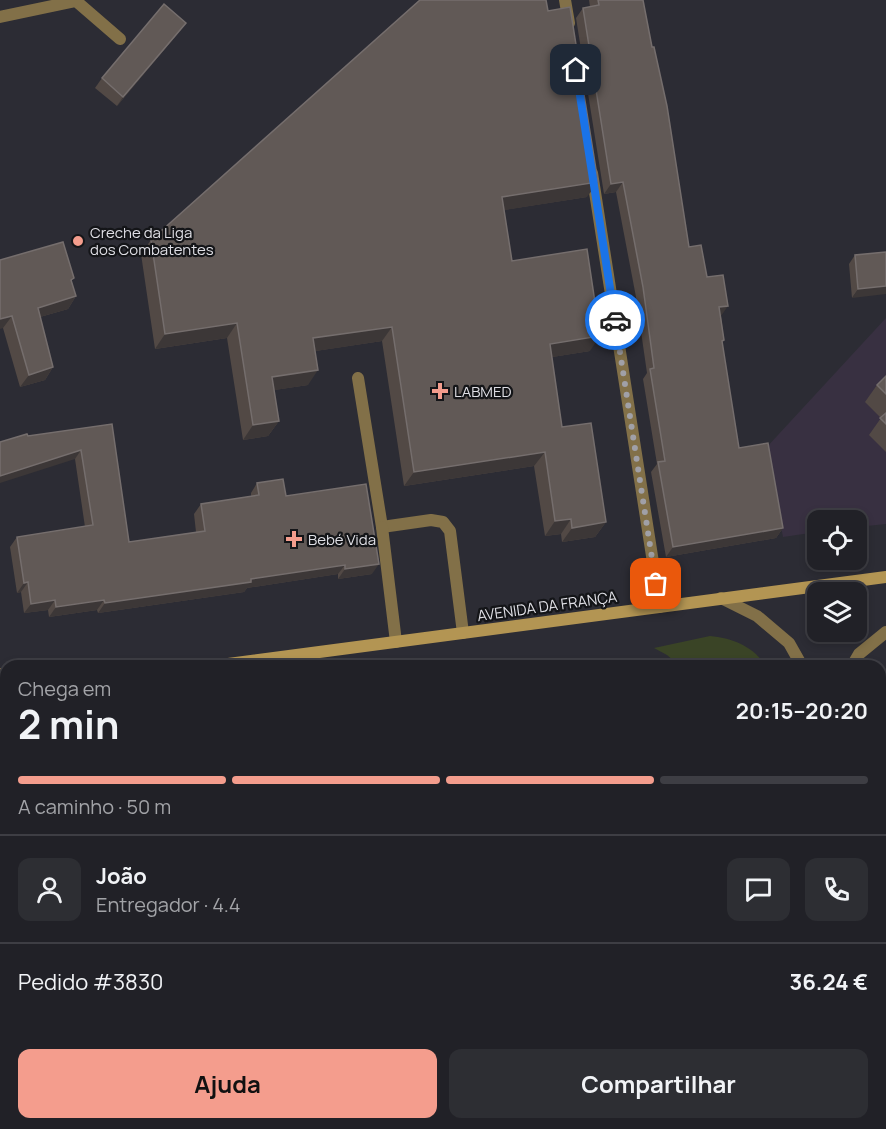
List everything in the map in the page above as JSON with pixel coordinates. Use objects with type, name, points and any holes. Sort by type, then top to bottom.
[{"type":"main road","name":"AVENIDA DA FRANÇA","points":[[259,660],[886,577]]},
{"type":"street","points":[[565,0],[571,35]]},
{"type":"street","points":[[0,17],[76,1],[120,39]]},
{"type":"street","points":[[591,164],[660,606]]},
{"type":"street","points":[[358,378],[382,527],[396,642]]},
{"type":"street","points":[[382,527],[431,520],[443,522],[450,531],[463,633]]},
{"type":"street","points":[[721,598],[765,622],[789,643],[799,660]]},
{"type":"street","points":[[856,660],[859,654],[886,632]]},
{"type":"shaded area","points":[[886,318],[886,524],[867,526],[867,510],[807,510],[807,533],[783,537],[766,448]]},
{"type":"green space","points":[[710,636],[741,644],[762,660],[673,660],[654,648]]},
{"type":"building","points":[[420,0],[546,0],[548,11],[570,7],[598,182],[502,197],[512,261],[587,249],[600,336],[550,344],[562,427],[591,423],[606,522],[572,528],[571,519],[555,521],[545,452],[414,472],[392,327],[313,338],[318,370],[272,377],[279,421],[253,425],[237,323],[165,334],[151,240]]},
{"type":"building","points":[[598,0],[643,0],[667,106],[689,247],[701,245],[707,277],[723,275],[728,306],[719,307],[724,340],[722,341],[739,448],[768,443],[783,528],[673,547],[658,462],[665,461],[650,369],[654,368],[643,287],[623,182],[611,184],[583,8],[599,5]]},
{"type":"building","points":[[164,4],[186,23],[123,97],[102,78]]},
{"type":"building","points":[[63,242],[74,278],[71,280],[76,296],[38,308],[53,367],[29,375],[12,316],[0,319],[0,260]]},
{"type":"building","points":[[886,252],[886,286],[858,289],[855,255]]},
{"type":"building","points":[[886,376],[886,394],[877,385]]},
{"type":"building","points":[[886,413],[886,424],[880,418]]},
{"type":"building","points":[[112,424],[129,542],[205,531],[201,504],[259,495],[257,483],[283,479],[286,496],[366,484],[379,564],[345,569],[345,565],[251,579],[251,582],[105,603],[104,600],[56,607],[55,600],[31,604],[28,582],[24,583],[17,537],[93,525],[81,450],[0,476],[0,442],[27,434],[28,436]]},
{"type":"way so far","points":[[615,320],[656,584]]},
{"type":"place","name":"Creche da Liga dos Combatentes","points":[[78,241]]},
{"type":"place","name":"LABMED","points":[[440,391]]},
{"type":"place","name":"Bebé Vida","points":[[294,539]]},
{"type":"route","points":[[576,70],[615,320]]}]
